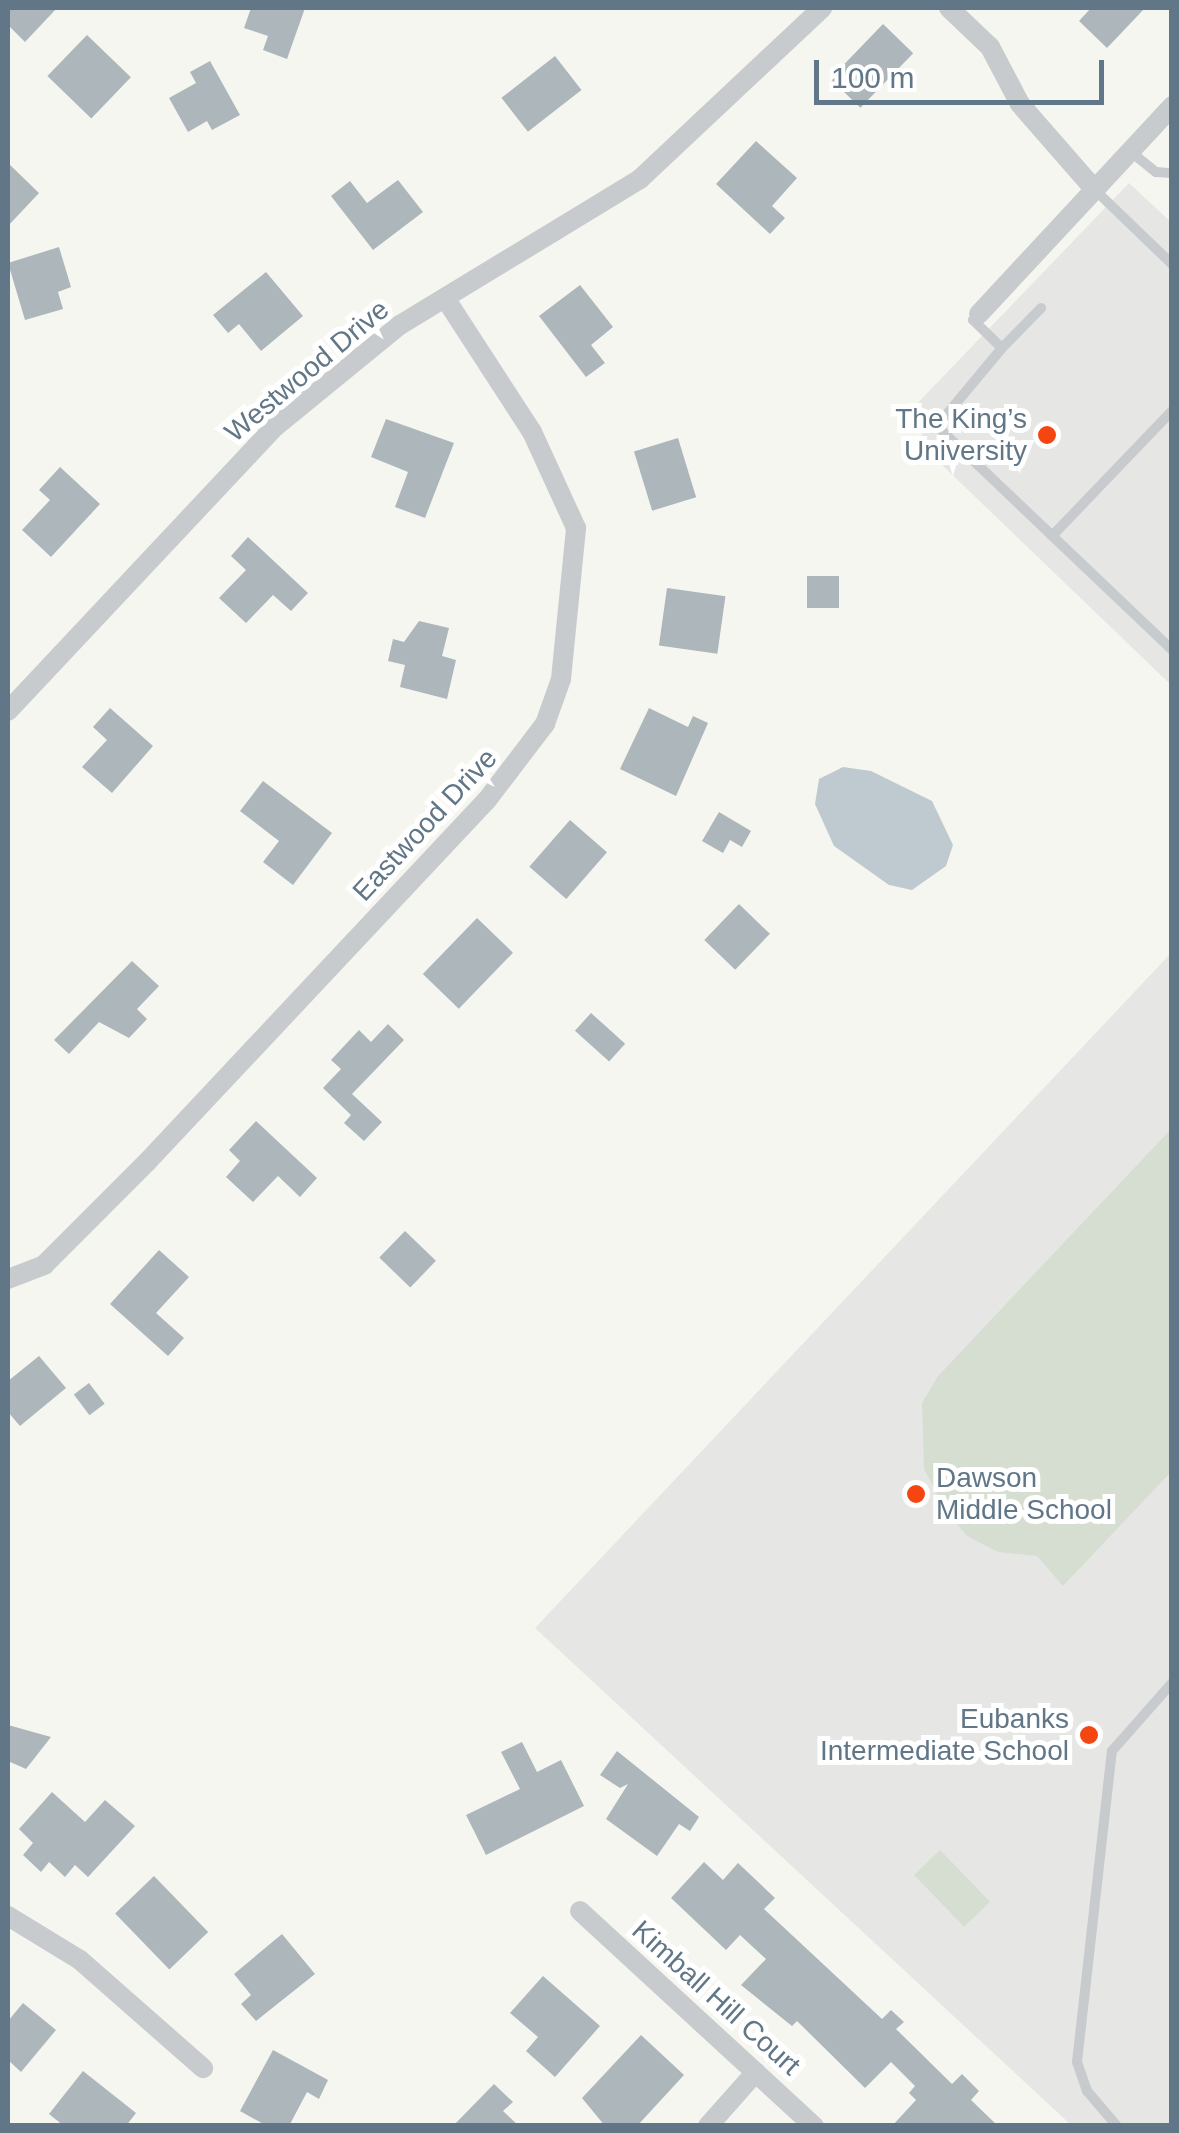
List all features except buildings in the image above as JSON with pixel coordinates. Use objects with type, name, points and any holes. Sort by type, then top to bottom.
[{"type":"street","name":"Westwood Drive","points":[[8,711],[276,426],[368,349],[640,179],[822,8]]},
{"type":"street","points":[[949,8],[990,48],[1020,104],[1095,190]]},
{"type":"street","points":[[979,314],[1172,106]]},
{"type":"street","name":"Eastwood Drive","points":[[8,1279],[44,1266],[147,1162],[487,800],[545,724],[561,680],[576,528],[532,432],[445,298]]},
{"type":"street","name":"Kimball Hill Court","points":[[580,1911],[814,2126]]},
{"type":"street","points":[[8,1916],[80,1960],[203,2068]]},
{"type":"street","points":[[708,2126],[756,2072]]},
{"type":"lane","points":[[1131,152],[1156,172],[1172,173]]},
{"type":"lane","points":[[1095,190],[1172,264]]},
{"type":"lane","points":[[1041,308],[1002,348],[938,426],[1172,650]]},
{"type":"lane","points":[[979,314],[973,320],[1002,348]]},
{"type":"lane","points":[[1052,536],[1172,411]]},
{"type":"lane","points":[[1117,2126],[1087,2091],[1077,2062],[1112,1751],[1172,1683]]},
{"type":"shaded area","name":"The King’s University","points":[[1129,183],[1171,222],[1171,685],[917,441],[926,429],[909,412]]},
{"type":"shaded area","points":[[843,767],[871,771],[932,801],[953,845],[946,866],[912,890],[889,885],[834,846],[815,804],[819,779]]},
{"type":"shaded area","name":"Dawson Middle School","points":[[1171,953],[1171,2125],[1071,2125],[535,1628]]},
{"type":"shaded area","points":[[1171,1129],[1171,1472],[1063,1586],[1037,1556],[998,1552],[967,1536],[946,1511],[924,1469],[922,1403],[938,1376]]},
{"type":"shaded area","points":[[940,1850],[990,1902],[964,1927],[914,1875]]},
{"type":"place","name":"The King’s University","points":[[1047,435]]},
{"type":"place","name":"Dawson Middle School","points":[[916,1494]]},
{"type":"place","name":"Eubanks Intermediate School","points":[[1089,1735]]}]
